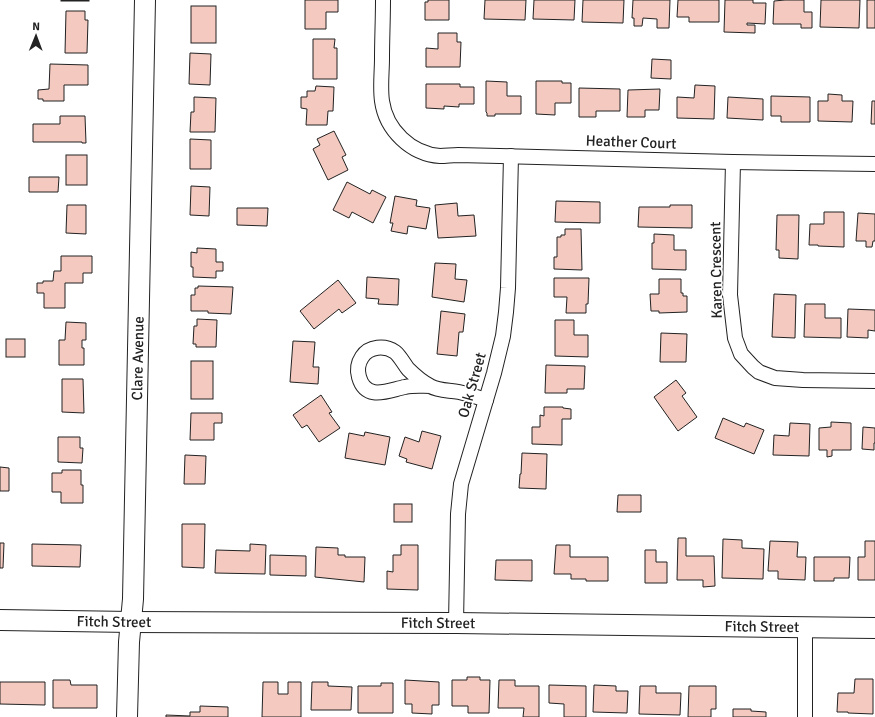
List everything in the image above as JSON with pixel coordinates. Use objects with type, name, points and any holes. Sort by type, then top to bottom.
[{"type":"street","name":"Clare Avenue","points":[[127,717],[129,642],[133,599],[145,0]]},
{"type":"street","name":"Heather Court","points":[[383,0],[382,101],[384,112],[394,131],[401,139],[429,154],[440,156],[458,154],[732,162],[875,164]]},
{"type":"street","name":"Oak Street","points":[[456,623],[458,514],[461,484],[499,354],[506,312],[508,288],[511,156]]},
{"type":"street","name":"Karen Crescent","points":[[732,162],[730,295],[735,338],[742,354],[756,370],[775,378],[875,381]]},
{"type":"street","points":[[430,386],[416,385],[382,393],[373,392],[365,388],[360,380],[357,372],[358,363],[363,355],[370,350],[378,347],[387,348],[395,353],[409,370],[430,386],[442,391],[459,392],[486,400]]},
{"type":"street","name":"Fitch Street","points":[[0,620],[875,628]]},
{"type":"street","points":[[805,627],[805,717]]},
{"type":"building","points":[[89,0],[89,1],[61,1]]},
{"type":"building","points":[[305,0],[338,0],[338,12],[326,12],[326,29],[305,29]]},
{"type":"building","points":[[428,0],[449,0],[449,20],[425,20],[425,2],[428,2]]},
{"type":"building","points":[[485,0],[526,0],[525,20],[484,19]]},
{"type":"building","points":[[534,0],[575,0],[574,20],[533,19]]},
{"type":"building","points":[[583,0],[624,0],[623,23],[582,22]]},
{"type":"building","points":[[633,0],[670,0],[669,28],[657,28],[657,19],[643,18],[642,26],[634,26],[634,18],[632,18]]},
{"type":"building","points":[[678,0],[719,0],[719,22],[689,22],[689,17],[677,17]]},
{"type":"building","points":[[725,0],[753,0],[753,3],[766,3],[765,24],[747,23],[747,25],[755,25],[755,33],[724,32]]},
{"type":"building","points":[[804,0],[804,12],[812,12],[812,28],[801,28],[801,24],[773,24],[774,1]]},
{"type":"building","points":[[821,0],[860,0],[859,28],[820,27]]},
{"type":"building","points":[[867,0],[875,0],[875,28],[867,28]]},
{"type":"building","points":[[191,6],[216,6],[216,43],[191,43]]},
{"type":"building","points":[[66,11],[85,11],[85,20],[88,20],[87,53],[65,53]]},
{"type":"building","points":[[438,33],[457,33],[457,42],[461,42],[460,67],[426,67],[426,48],[438,49]]},
{"type":"building","points":[[313,39],[335,39],[334,48],[337,48],[337,79],[313,79]]},
{"type":"building","points":[[190,53],[211,54],[210,85],[189,84]]},
{"type":"building","points":[[652,59],[671,60],[671,79],[651,78]]},
{"type":"building","points":[[50,64],[88,65],[88,85],[64,85],[64,101],[43,101],[43,99],[38,99],[38,90],[49,89]]},
{"type":"building","points":[[486,81],[507,82],[507,96],[521,96],[521,114],[495,114],[495,116],[487,116]]},
{"type":"building","points":[[536,81],[562,81],[562,83],[571,83],[571,103],[555,103],[555,115],[536,114]]},
{"type":"building","points":[[426,84],[460,84],[460,87],[474,87],[474,104],[459,104],[459,107],[444,106],[444,109],[426,108]]},
{"type":"building","points":[[695,85],[715,86],[714,119],[677,118],[677,97],[694,98]]},
{"type":"building","points":[[316,86],[334,87],[333,111],[328,111],[327,125],[306,125],[307,109],[301,108],[301,97],[307,97],[307,91],[315,91]]},
{"type":"building","points":[[579,88],[620,89],[620,111],[596,111],[596,117],[579,117]]},
{"type":"building","points":[[660,89],[659,110],[645,110],[645,117],[627,117],[628,90]]},
{"type":"building","points":[[828,94],[842,95],[842,101],[853,101],[852,122],[818,121],[818,101],[828,101]]},
{"type":"building","points":[[771,96],[810,97],[810,122],[781,122],[781,116],[771,116]]},
{"type":"building","points":[[194,97],[216,98],[215,132],[190,132],[191,112],[194,112]]},
{"type":"building","points":[[728,97],[763,99],[763,120],[727,118]]},
{"type":"building","points":[[872,101],[875,101],[875,124],[871,124]]},
{"type":"building","points":[[60,116],[85,116],[86,143],[33,142],[33,124],[60,124]]},
{"type":"building","points":[[334,131],[346,155],[342,157],[348,170],[328,180],[313,149],[320,145],[317,139]]},
{"type":"building","points":[[190,139],[211,140],[211,169],[190,169]]},
{"type":"building","points":[[66,155],[87,155],[87,185],[66,185]]},
{"type":"building","points":[[29,177],[59,177],[58,192],[29,192]]},
{"type":"building","points":[[347,182],[370,194],[372,190],[386,197],[373,223],[352,212],[349,218],[333,210]]},
{"type":"building","points":[[191,186],[210,187],[209,216],[190,215]]},
{"type":"building","points":[[395,196],[417,200],[416,206],[430,208],[426,229],[408,226],[407,234],[391,231],[393,223],[390,223]]},
{"type":"building","points":[[556,201],[600,202],[600,223],[555,222]]},
{"type":"building","points":[[457,203],[458,216],[474,215],[476,236],[438,238],[435,205]]},
{"type":"building","points":[[67,205],[86,205],[86,234],[66,233]]},
{"type":"building","points":[[670,205],[692,205],[692,228],[638,227],[639,207],[670,207]]},
{"type":"building","points":[[237,208],[268,208],[267,226],[237,225]]},
{"type":"building","points":[[824,212],[844,212],[844,247],[809,245],[810,224],[824,224]]},
{"type":"building","points":[[858,213],[875,214],[875,241],[873,241],[872,247],[866,247],[866,241],[856,241]]},
{"type":"building","points":[[777,215],[799,215],[798,259],[779,258],[779,250],[776,250]]},
{"type":"building","points":[[565,229],[581,229],[582,270],[554,269],[554,257],[557,257],[557,237],[565,235]]},
{"type":"building","points":[[654,234],[674,235],[674,250],[686,250],[686,270],[652,269],[652,243],[654,243]]},
{"type":"building","points":[[197,248],[216,249],[216,262],[223,262],[223,271],[216,271],[216,278],[193,277],[191,252],[197,253]]},
{"type":"building","points":[[61,256],[92,256],[92,273],[83,273],[83,283],[65,283],[65,308],[44,308],[44,293],[37,293],[37,283],[43,283],[43,281],[53,281],[54,271],[61,271]]},
{"type":"building","points":[[435,263],[456,264],[455,279],[467,280],[464,302],[432,297]]},
{"type":"building","points":[[367,277],[399,279],[398,305],[378,304],[379,299],[366,298]]},
{"type":"building","points":[[554,278],[589,278],[588,304],[586,304],[586,313],[566,313],[567,297],[554,297]]},
{"type":"building","points":[[659,279],[681,279],[681,293],[683,293],[683,296],[687,296],[687,312],[659,313],[659,311],[651,311],[650,294],[659,294]]},
{"type":"building","points":[[338,280],[356,303],[342,313],[339,309],[314,329],[300,311]]},
{"type":"building","points":[[198,286],[233,287],[231,314],[208,313],[208,311],[191,311],[191,295],[195,295],[195,288],[198,288]]},
{"type":"building","points":[[774,294],[796,295],[795,338],[772,337]]},
{"type":"building","points":[[805,304],[825,304],[825,318],[841,318],[841,338],[804,337]]},
{"type":"building","points":[[848,309],[875,310],[875,331],[868,330],[868,338],[847,337]]},
{"type":"building","points":[[441,311],[465,314],[463,332],[459,332],[457,356],[437,354]]},
{"type":"building","points":[[197,319],[217,320],[216,347],[196,347],[196,344],[193,344],[194,326],[197,326]]},
{"type":"building","points":[[555,320],[574,320],[574,335],[588,335],[588,357],[555,356]]},
{"type":"building","points":[[66,322],[86,323],[86,340],[82,340],[82,348],[84,348],[84,365],[59,365],[59,340],[65,340]]},
{"type":"building","points":[[661,333],[687,334],[686,362],[660,362]]},
{"type":"building","points":[[6,339],[25,339],[25,357],[6,357]]},
{"type":"building","points":[[293,341],[315,342],[313,367],[319,367],[318,384],[290,382]]},
{"type":"building","points":[[191,361],[213,361],[213,399],[191,399]]},
{"type":"building","points":[[546,365],[585,366],[584,389],[567,389],[567,393],[545,393]]},
{"type":"building","points":[[62,379],[83,379],[84,413],[62,412]]},
{"type":"building","points":[[676,380],[686,393],[682,396],[697,417],[678,431],[654,397]]},
{"type":"building","points":[[321,395],[332,412],[329,413],[340,428],[319,442],[307,425],[302,428],[293,415]]},
{"type":"building","points":[[544,407],[563,407],[571,409],[571,419],[562,419],[562,445],[532,444],[532,427],[540,427],[540,415],[544,416]]},
{"type":"building","points":[[191,413],[222,413],[222,423],[214,423],[214,440],[190,440]]},
{"type":"building","points":[[723,418],[744,427],[746,423],[764,430],[754,454],[715,438]]},
{"type":"building","points":[[831,422],[851,423],[851,450],[832,450],[832,456],[827,457],[827,450],[819,450],[819,428],[831,427]]},
{"type":"building","points":[[790,423],[810,424],[809,456],[773,455],[774,435],[789,436]]},
{"type":"building","points":[[863,427],[875,428],[874,450],[862,449]]},
{"type":"building","points":[[422,431],[441,436],[432,469],[406,462],[407,459],[399,456],[405,437],[419,442]]},
{"type":"building","points":[[365,432],[390,437],[385,465],[345,458],[349,433],[364,436]]},
{"type":"building","points":[[58,437],[80,437],[80,448],[83,448],[82,463],[58,462]]},
{"type":"building","points":[[522,453],[547,454],[546,489],[519,488]]},
{"type":"building","points":[[185,455],[206,456],[205,484],[184,484]]},
{"type":"building","points":[[0,467],[9,468],[9,491],[0,491]]},
{"type":"building","points":[[62,470],[81,470],[83,503],[61,503],[61,492],[52,492],[52,473],[62,473]]},
{"type":"building","points":[[618,495],[641,495],[641,512],[617,512]]},
{"type":"building","points":[[394,504],[412,504],[412,522],[394,522]]},
{"type":"building","points":[[182,524],[205,524],[204,568],[182,567]]},
{"type":"building","points":[[678,538],[686,538],[686,556],[714,556],[715,586],[703,587],[703,580],[677,580]]},
{"type":"building","points":[[723,539],[742,540],[742,548],[764,549],[763,579],[722,578]]},
{"type":"building","points":[[770,541],[798,542],[797,557],[806,557],[805,580],[778,579],[778,571],[768,571]]},
{"type":"building","points":[[865,541],[875,541],[875,580],[858,580],[858,557],[865,557]]},
{"type":"building","points":[[0,543],[4,543],[3,568],[0,568]]},
{"type":"building","points":[[32,544],[81,545],[80,567],[32,566]]},
{"type":"building","points":[[250,544],[266,545],[265,574],[215,573],[216,550],[250,551]]},
{"type":"building","points":[[401,545],[418,545],[418,590],[387,589],[387,571],[393,572],[393,555],[401,555]]},
{"type":"building","points":[[556,545],[570,545],[570,557],[608,557],[608,581],[586,581],[586,579],[571,579],[571,574],[554,574]]},
{"type":"building","points":[[316,547],[338,548],[338,555],[345,555],[345,557],[365,557],[364,582],[315,577]]},
{"type":"building","points":[[645,550],[656,550],[656,562],[667,562],[667,583],[645,583]]},
{"type":"building","points":[[270,555],[306,556],[306,576],[270,575]]},
{"type":"building","points":[[814,557],[850,557],[849,578],[834,578],[834,581],[814,581]]},
{"type":"building","points":[[496,560],[532,560],[532,581],[495,580]]},
{"type":"building","points":[[467,677],[480,677],[480,680],[490,680],[489,713],[468,713],[468,706],[452,706],[452,680],[467,680]]},
{"type":"building","points":[[855,679],[873,679],[873,714],[837,712],[838,693],[854,693]]},
{"type":"building","points":[[53,680],[70,680],[71,685],[97,685],[97,708],[53,708]]},
{"type":"building","points":[[405,680],[439,682],[439,705],[432,705],[432,714],[412,713],[412,704],[405,704]]},
{"type":"building","points":[[499,680],[515,680],[515,686],[539,686],[539,717],[523,717],[524,708],[498,708]]},
{"type":"building","points":[[0,682],[45,682],[45,705],[0,704]]},
{"type":"building","points":[[263,682],[278,682],[278,694],[288,694],[288,682],[301,682],[301,717],[262,717]]},
{"type":"building","points":[[312,682],[328,682],[328,686],[352,687],[351,710],[311,710]]},
{"type":"building","points":[[381,683],[393,683],[393,713],[358,713],[358,686],[381,686]]},
{"type":"building","points":[[549,685],[586,686],[586,717],[564,717],[564,704],[549,703]]},
{"type":"building","points":[[594,685],[616,686],[616,691],[628,691],[627,713],[593,712]]},
{"type":"building","points":[[640,686],[656,686],[656,693],[681,693],[680,715],[639,714]]},
{"type":"building","points":[[689,686],[716,686],[716,709],[711,709],[711,717],[688,717]]},
{"type":"building","points":[[200,706],[228,707],[228,717],[166,717],[166,715],[190,716],[190,712],[200,712]]},
{"type":"building","points":[[733,709],[751,709],[751,711],[766,712],[766,717],[733,717]]}]
